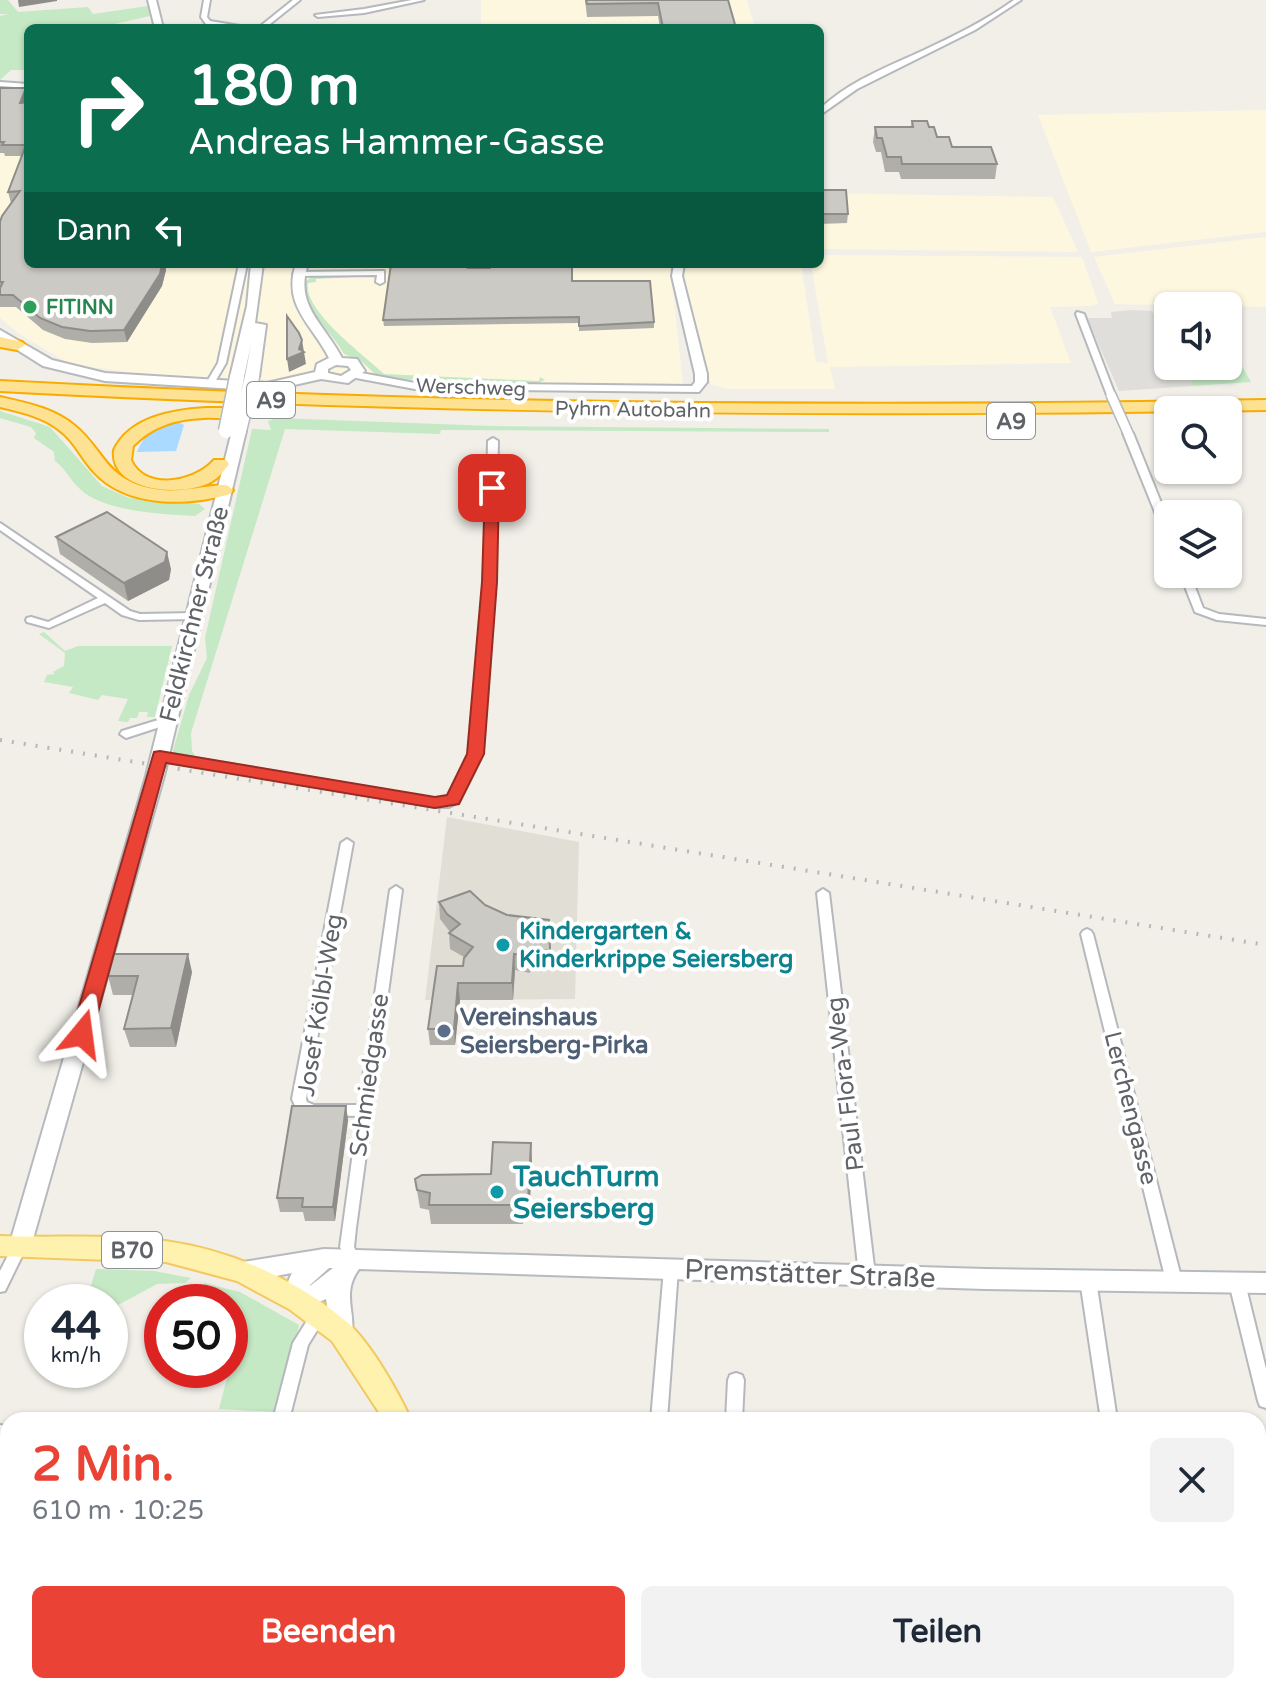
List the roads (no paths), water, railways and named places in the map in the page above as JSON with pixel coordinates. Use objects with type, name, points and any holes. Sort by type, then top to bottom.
[{"type":"highway","points":[[0,342],[17,345]]},
{"type":"highway","name":"Pyhrn Autobahn","points":[[0,386],[191,397],[542,408],[851,412],[1266,405]]},
{"type":"highway","name":"Pyhrn Autobahn","points":[[0,395],[266,409],[648,420],[1154,419]]},
{"type":"highway","points":[[1128,408],[1266,396]]},
{"type":"highway","points":[[0,402],[37,411],[62,424],[100,469],[123,485],[149,492],[222,498]]},
{"type":"highway","points":[[222,498],[212,485],[169,485],[140,477],[122,462],[124,445],[138,431],[165,419],[204,412],[247,413],[266,409]]},
{"type":"highway","points":[[1242,416],[1266,415]]},
{"type":"highway","points":[[185,485],[203,479],[220,464]]},
{"type":"main road","name":"Feldkirchner Straße","points":[[10,1246],[160,756],[222,498],[230,478],[237,377],[253,306],[257,268]]},
{"type":"main road","name":"Feldkirchner Straße","points":[[222,498],[220,464],[252,377],[267,268]]},
{"type":"main road","points":[[300,269],[295,290],[298,301],[332,348],[337,361]]},
{"type":"main road","points":[[0,334],[48,363],[87,374],[209,385],[280,386],[321,375],[336,380],[356,375],[359,369],[356,364],[337,361],[322,367],[321,375]]},
{"type":"main road","name":"B70","points":[[10,1246],[166,1252],[243,1272],[308,1309],[341,1333],[393,1412]]},
{"type":"main road","points":[[308,1309],[299,1281],[324,1258]]},
{"type":"main road","name":"Premstätter Straße","points":[[243,1272],[324,1258],[347,1268],[671,1269],[1266,1283]]},
{"type":"main road","points":[[308,1309],[347,1268]]},
{"type":"main road","points":[[341,1333],[337,1303],[347,1268]]},
{"type":"street","points":[[152,0],[158,24]]},
{"type":"street","points":[[207,0],[204,17],[208,23],[216,24]]},
{"type":"street","points":[[266,24],[297,0]]},
{"type":"street","points":[[318,15],[421,0]]},
{"type":"street","points":[[824,109],[837,98],[874,77],[985,23],[1018,0]]},
{"type":"street","points":[[0,84],[24,86]]},
{"type":"street","points":[[209,385],[222,363],[242,268]]},
{"type":"street","name":"Werschweg","points":[[356,375],[415,386],[695,390],[701,382],[701,374],[677,276],[678,268]]},
{"type":"street","points":[[300,269],[381,273],[380,282]]},
{"type":"street","points":[[1080,314],[1155,500]]},
{"type":"street","points":[[160,756],[435,803],[453,800],[475,754],[490,582],[493,441]]},
{"type":"street","points":[[0,526],[126,613],[139,617],[195,616]]},
{"type":"street","points":[[1190,588],[1199,610],[1217,617],[1266,622]]},
{"type":"street","points":[[31,620],[49,625],[105,599]]},
{"type":"street","points":[[126,734],[168,721]]},
{"type":"street","name":"Josef Kölbl-Weg","points":[[347,843],[299,1099],[302,1106],[313,1110],[363,1111]]},
{"type":"street","name":"Schmiedgasse","points":[[347,1268],[363,1111],[396,890]]},
{"type":"street","name":"Paul Flora-Weg","points":[[823,893],[867,1275]]},
{"type":"street","name":"Lerchengasse","points":[[1087,934],[1174,1281]]},
{"type":"street","points":[[0,1286],[10,1246]]},
{"type":"street","points":[[660,1412],[671,1269]]},
{"type":"street","points":[[1088,1280],[1108,1412]]},
{"type":"street","points":[[1237,1283],[1266,1401]]},
{"type":"street","points":[[283,1412],[308,1309]]},
{"type":"street","points":[[734,1412],[736,1380]]},
{"type":"water","points":[[174,420],[184,425],[176,451],[137,452],[152,432]]},
{"type":"railway","points":[[0,740],[1266,945]]},
{"type":"place","name":"FITINN","points":[[30,307]]},
{"type":"place","name":"Kindergarten & Kinderkrippe Seiersberg","points":[[503,945]]},
{"type":"place","name":"Vereinshaus Seiersberg-Pirka","points":[[444,1031]]},
{"type":"place","name":"TauchTurm Seiersberg","points":[[497,1192]]}]
